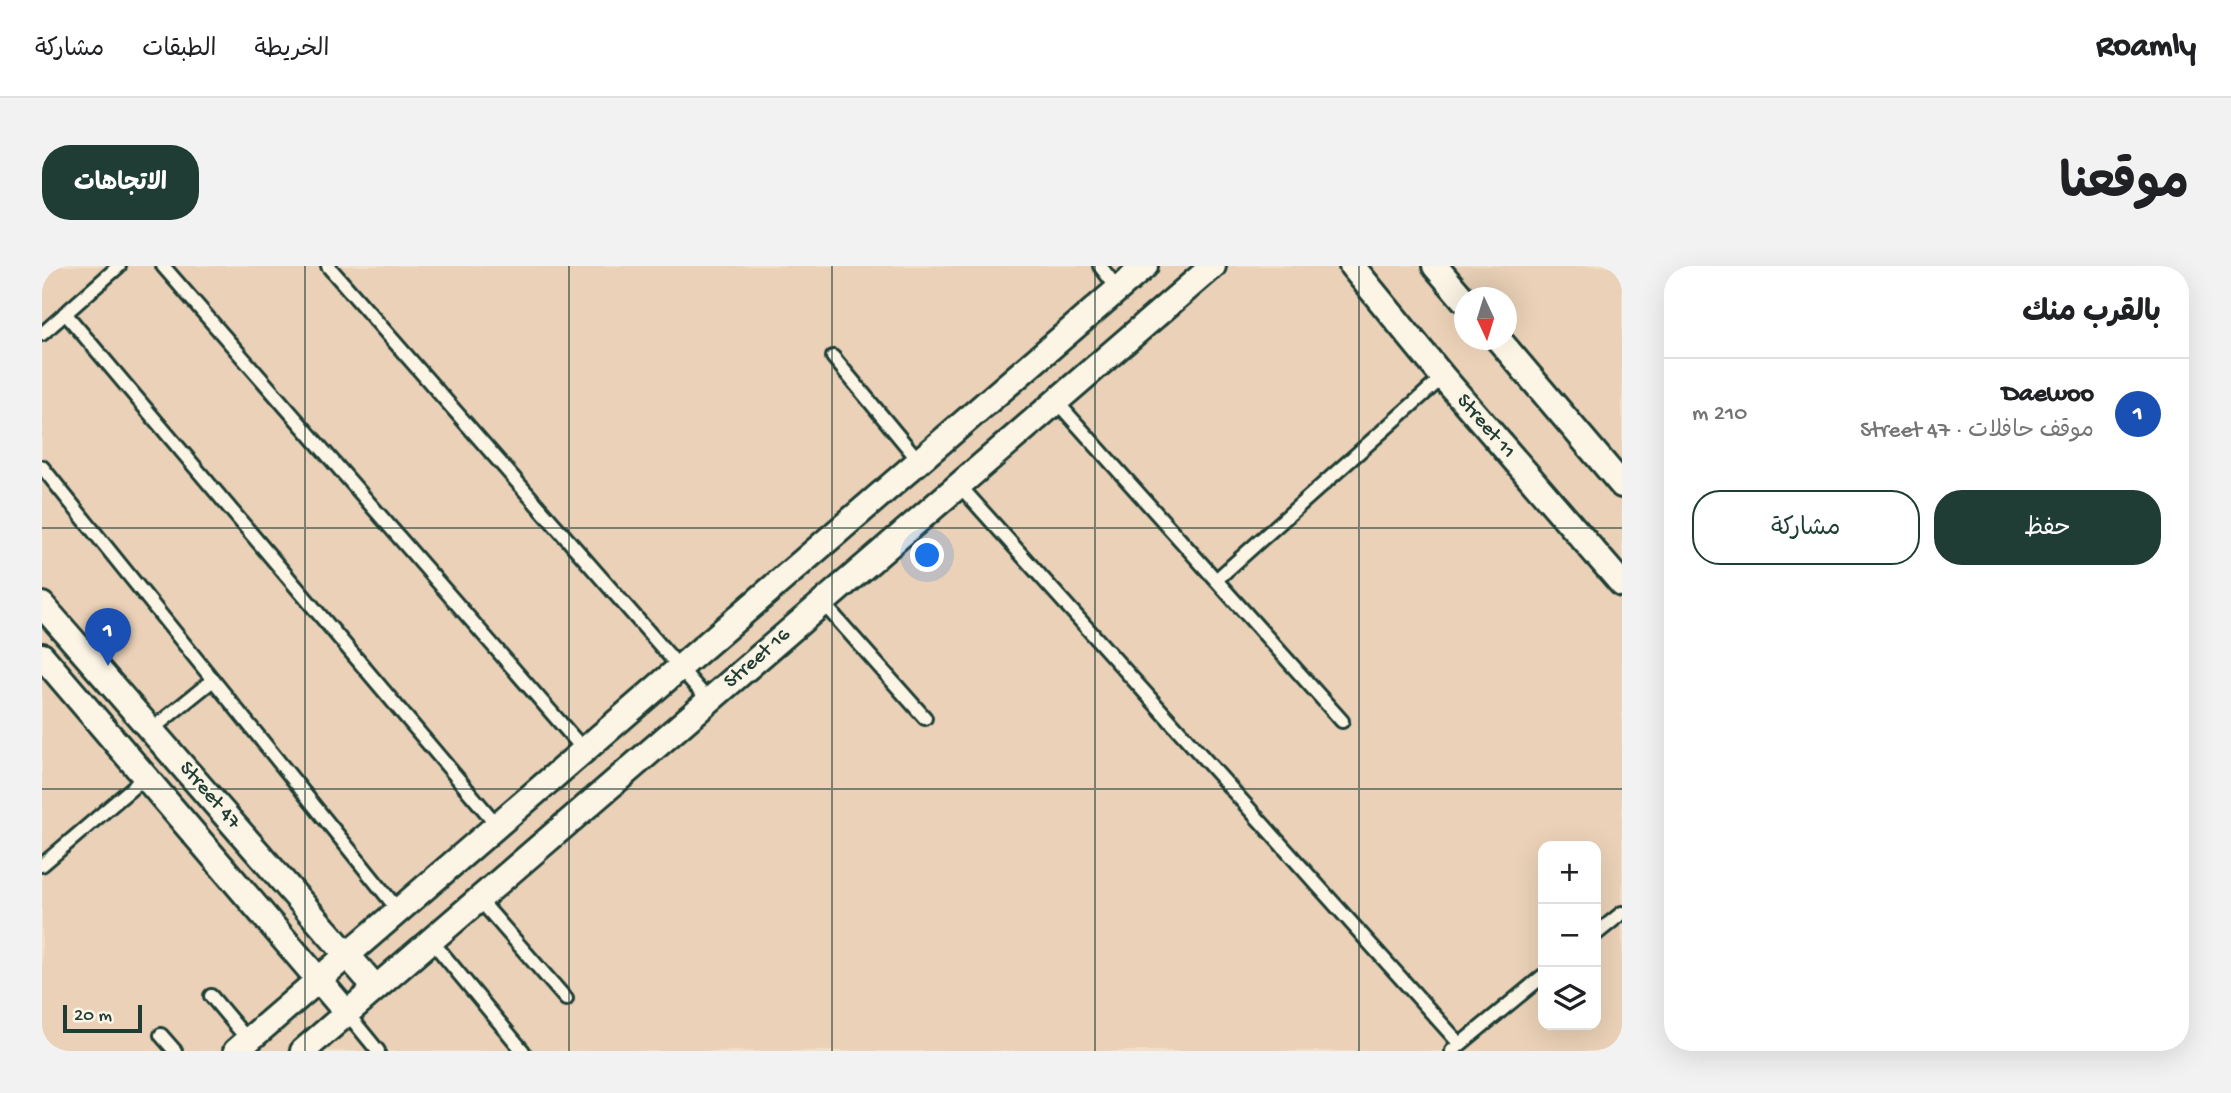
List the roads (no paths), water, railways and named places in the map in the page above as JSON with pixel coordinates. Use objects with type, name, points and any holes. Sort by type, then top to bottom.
[{"type":"street","points":[[242,1046],[1145,266]]},
{"type":"street","name":"Street 16","points":[[303,1051],[1213,266]]},
{"type":"street","name":"Street 11","points":[[1352,266],[1443,377],[1622,584]]},
{"type":"street","points":[[1436,266],[1454,287]]},
{"type":"street","points":[[1507,350],[1622,485]]},
{"type":"street","name":"Street 47","points":[[42,605],[376,988]]},
{"type":"street","name":"Street 47","points":[[42,656],[347,1013]]},
{"type":"lane","points":[[42,334],[119,266]]},
{"type":"lane","points":[[163,266],[584,750]]},
{"type":"lane","points":[[328,266],[709,701]]},
{"type":"lane","points":[[1100,266],[1118,289]]},
{"type":"lane","points":[[65,313],[497,825]]},
{"type":"lane","points":[[833,357],[919,461]]},
{"type":"lane","points":[[1216,580],[1443,377]]},
{"type":"lane","points":[[1056,401],[1342,721]]},
{"type":"lane","points":[[42,467],[398,910]]},
{"type":"lane","points":[[959,485],[1456,1047],[1538,980]]},
{"type":"lane","points":[[823,603],[925,718]]},
{"type":"lane","points":[[151,730],[213,680]]},
{"type":"lane","points":[[42,865],[145,777]]},
{"type":"lane","points":[[479,899],[566,999]]},
{"type":"lane","points":[[1601,930],[1622,913]]},
{"type":"lane","points":[[431,940],[523,1051]]},
{"type":"lane","points":[[211,996],[242,1046]]},
{"type":"lane","points":[[347,1013],[378,1051]]},
{"type":"lane","points":[[161,1035],[175,1051]]},
{"type":"place","name":"Daewoo","points":[[108,666]]}]
